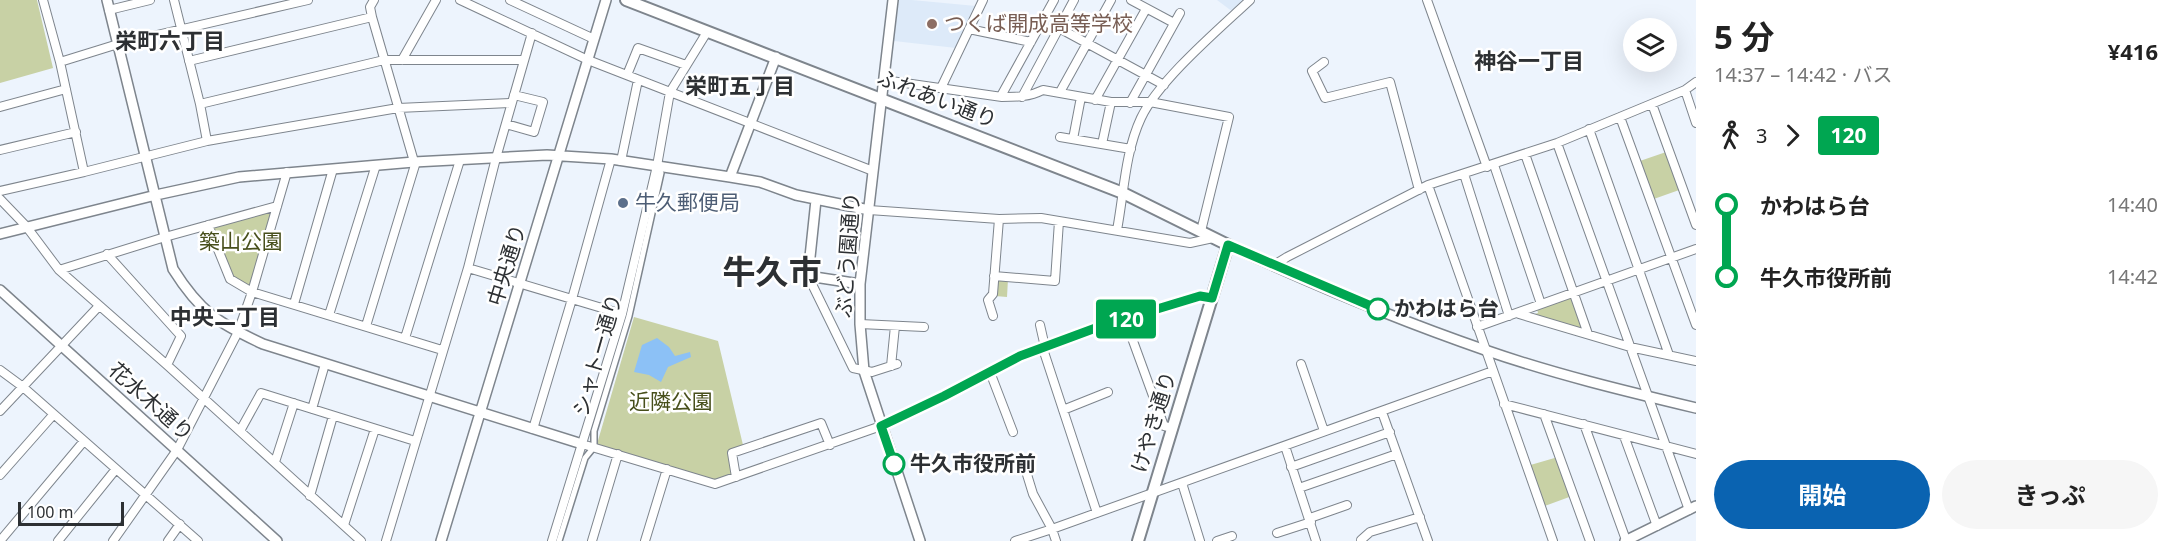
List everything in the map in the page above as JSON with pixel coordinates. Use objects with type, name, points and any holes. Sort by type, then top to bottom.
[{"type":"main road","name":"ふれあい通り","points":[[626,0],[1123,193],[1228,245]]},
{"type":"main road","name":"けやき通り","points":[[1138,541],[1228,245]]},
{"type":"street","points":[[44,0],[84,172]]},
{"type":"street","points":[[107,0],[173,269],[189,295],[210,316],[263,344],[715,484],[881,426],[1020,356],[1125,319],[1200,296],[1212,298]]},
{"type":"street","points":[[109,10],[150,0]]},
{"type":"street","points":[[174,0],[207,141]]},
{"type":"street","points":[[60,62],[118,44],[308,0]]},
{"type":"street","points":[[366,326],[415,165],[372,16],[370,7],[374,0]]},
{"type":"street","points":[[402,60],[436,0]]},
{"type":"street","points":[[460,0],[588,60],[873,171]]},
{"type":"street","points":[[510,0],[594,39]]},
{"type":"street","name":"中央通り","points":[[441,541],[606,0]]},
{"type":"street","name":"ぶどう園通り","points":[[893,0],[860,284],[860,324],[864,371],[920,541]]},
{"type":"street","points":[[941,88],[983,0]]},
{"type":"street","points":[[1000,96],[1054,0]]},
{"type":"street","points":[[1022,97],[1074,0]]},
{"type":"street","points":[[1060,92],[1111,0]]},
{"type":"street","points":[[1131,0],[1174,23]]},
{"type":"street","points":[[1117,230],[1131,149],[1140,119],[1164,85],[1250,0]]},
{"type":"street","points":[[1427,0],[1541,304]]},
{"type":"street","points":[[1095,100],[1146,9]]},
{"type":"street","points":[[1130,104],[1180,13]]},
{"type":"street","points":[[189,61],[372,16]]},
{"type":"street","points":[[1059,28],[1164,85]]},
{"type":"street","points":[[969,29],[1031,42]]},
{"type":"street","points":[[552,541],[622,314],[659,170],[670,92],[707,32]]},
{"type":"street","points":[[386,541],[468,268],[512,99],[532,33]]},
{"type":"street","points":[[627,75],[638,48],[686,65]]},
{"type":"street","points":[[730,177],[776,57]]},
{"type":"street","points":[[200,104],[384,60],[524,60]]},
{"type":"street","points":[[1324,62],[1312,71],[1325,98],[1389,82],[1419,190]]},
{"type":"street","points":[[621,161],[638,80]]},
{"type":"street","points":[[884,80],[1000,96],[1022,97],[1042,90],[1111,102],[1130,104],[1150,102],[1229,117],[1201,231]]},
{"type":"street","points":[[1274,265],[1428,185],[1491,166],[1557,142],[1685,90],[1696,82]]},
{"type":"street","points":[[0,107],[66,89]]},
{"type":"street","points":[[1685,90],[1696,123]]},
{"type":"street","points":[[1073,139],[1081,98]]},
{"type":"street","points":[[0,191],[207,141],[398,108],[512,99],[543,102],[534,132],[506,124]]},
{"type":"street","points":[[1102,144],[1111,102]]},
{"type":"street","points":[[1652,104],[1696,225]]},
{"type":"street","points":[[1620,117],[1696,325]]},
{"type":"street","points":[[1589,129],[1669,355]]},
{"type":"street","points":[[0,150],[76,132]]},
{"type":"street","points":[[1060,137],[1131,149]]},
{"type":"street","points":[[1557,142],[1666,447],[1692,508],[1625,541],[1584,424]]},
{"type":"street","points":[[1525,154],[1588,334]]},
{"type":"street","points":[[0,234],[239,177],[414,162],[559,156],[610,159],[659,170],[760,182],[796,195],[869,210],[999,219],[1041,218],[1190,243],[1214,238]]},
{"type":"street","points":[[533,429],[572,299],[610,159]]},
{"type":"street","points":[[405,338],[460,160]]},
{"type":"street","points":[[329,315],[376,165]]},
{"type":"street","points":[[294,304],[333,169]]},
{"type":"street","name":"シャトー通り","points":[[559,541],[585,458],[594,447],[594,431],[629,316],[659,170]]},
{"type":"street","points":[[113,541],[177,450],[238,332],[287,172]]},
{"type":"street","points":[[1464,174],[1509,316]]},
{"type":"street","points":[[1428,185],[1554,541]]},
{"type":"street","points":[[0,200],[26,226],[59,270],[361,541]]},
{"type":"street","points":[[816,200],[808,276],[851,366],[872,372],[894,365],[895,326]]},
{"type":"street","points":[[59,270],[106,254],[277,206]]},
{"type":"street","points":[[993,316],[988,300],[993,294],[999,219]]},
{"type":"street","points":[[994,276],[1055,281],[1059,221]]},
{"type":"street","points":[[208,225],[230,279],[252,292],[442,350]]},
{"type":"street","points":[[1228,245],[1425,328],[1486,350],[1572,377],[1696,408]]},
{"type":"street","points":[[1477,327],[1519,314],[1671,256],[1696,249]]},
{"type":"street","points":[[106,254],[181,336],[167,365]]},
{"type":"street","points":[[468,268],[622,314]]},
{"type":"street","points":[[808,276],[860,284]]},
{"type":"street","name":"花水木通り","points":[[0,290],[277,541]]},
{"type":"street","points":[[0,411],[99,306]]},
{"type":"street","points":[[1519,314],[1630,347],[1696,361]]},
{"type":"street","points":[[1125,319],[1164,426],[1173,428]]},
{"type":"street","points":[[860,324],[924,327]]},
{"type":"street","points":[[1040,325],[1044,348],[1097,513]]},
{"type":"street","points":[[312,409],[325,364]]},
{"type":"street","points":[[1301,364],[1324,431]]},
{"type":"street","points":[[0,370],[23,387],[198,541]]},
{"type":"street","points":[[1015,541],[1153,494],[1493,371]]},
{"type":"street","points":[[990,372],[1012,432]]},
{"type":"street","points":[[1063,410],[1108,392]]},
{"type":"street","points":[[240,431],[261,393],[415,441]]},
{"type":"street","points":[[275,462],[294,403]]},
{"type":"street","points":[[1504,404],[1696,454]]},
{"type":"street","points":[[1382,412],[1428,541]]},
{"type":"street","points":[[1544,414],[1590,541]]},
{"type":"street","points":[[0,475],[53,415]]},
{"type":"street","points":[[310,496],[333,416]]},
{"type":"street","points":[[736,477],[732,453],[821,423],[830,444]]},
{"type":"street","points":[[344,525],[375,429]]},
{"type":"street","points":[[1291,466],[1390,432]]},
{"type":"street","points":[[1624,436],[1657,526]]},
{"type":"street","points":[[0,541],[84,441]]},
{"type":"street","points":[[1285,446],[1316,541]]},
{"type":"street","points":[[591,541],[618,454]]},
{"type":"street","points":[[1299,488],[1397,454]]},
{"type":"street","points":[[1025,468],[1033,494],[1056,541]]},
{"type":"street","points":[[58,541],[116,469]]},
{"type":"street","points":[[645,541],[667,469]]},
{"type":"street","points":[[1182,483],[1200,541]]},
{"type":"street","points":[[1277,533],[1347,505]]},
{"type":"street","points":[[1360,541],[1370,532],[1420,517]]},
{"type":"street","points":[[168,541],[180,524]]},
{"type":"street","points":[[1217,541],[1232,536]]},
{"type":"shaded area","name":"つくば開成高等学校","points":[[899,0],[976,6],[956,48],[894,41]]},
{"type":"shaded area","points":[[1217,0],[1244,0],[1233,12]]},
{"type":"green space","points":[[0,0],[37,0],[53,68],[0,83]]},
{"type":"green space","points":[[1669,151],[1682,189],[1651,200],[1637,162]]},
{"type":"green space","name":"築山公園","points":[[277,206],[252,292],[230,279],[208,225]]},
{"type":"green space","points":[[997,279],[1008,279],[1007,297],[995,296]]},
{"type":"green space","points":[[1571,297],[1583,330],[1531,315],[1538,313],[1537,309]]},
{"type":"green space","name":"近隣公園","points":[[634,317],[718,341],[743,445],[728,451],[732,474],[716,480],[597,444]]},
{"type":"green space","points":[[1558,457],[1572,496],[1542,507],[1527,466]]},
{"type":"water","points":[[657,338],[669,347],[675,356],[690,352],[691,357],[668,367],[661,382],[649,375],[634,372],[642,345]]},
{"type":"bus line","name":"120","points":[[894,464],[881,426],[1020,356],[1101,326],[1200,296],[1212,298],[1228,245],[1378,309]]},
{"type":"place","name":"つくば開成高等学校","points":[[932,24]]},
{"type":"place","name":"牛久郵便局","points":[[623,203]]},
{"type":"place","name":"かわはら台","points":[[1378,309]]},
{"type":"place","name":"牛久市役所前","points":[[894,464]]},
{"type":"district","name":"栄町六丁目","points":[[170,41]]},
{"type":"district","name":"神谷一丁目","points":[[1529,61]]},
{"type":"district","name":"栄町五丁目","points":[[740,86]]},
{"type":"district","name":"牛久市","points":[[772,272]]},
{"type":"district","name":"中央二丁目","points":[[225,317]]}]
